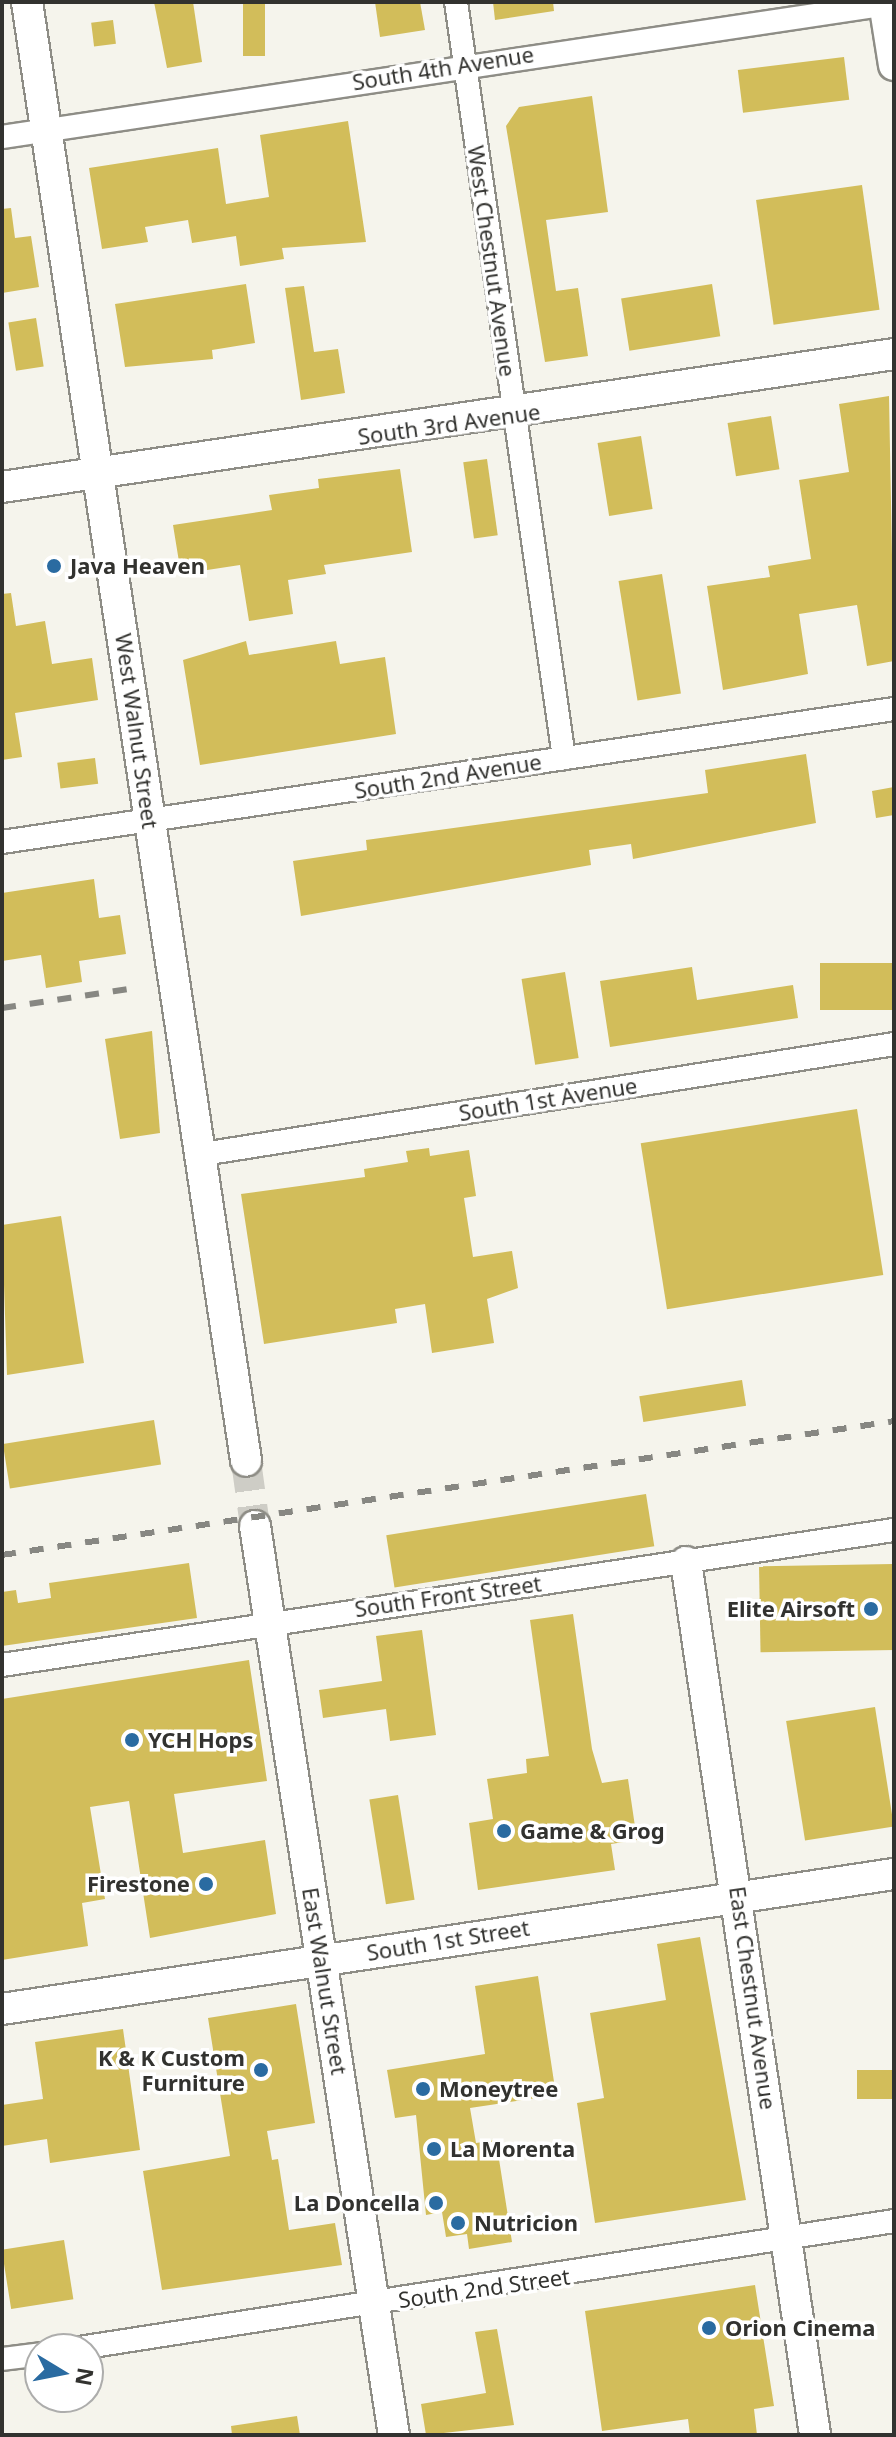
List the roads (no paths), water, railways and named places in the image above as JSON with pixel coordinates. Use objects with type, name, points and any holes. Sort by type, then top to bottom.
[{"type":"street","name":"West Walnut Street","points":[[27,2],[102,472],[149,821],[203,1154],[246,1461]]},
{"type":"street","name":"West Chestnut Avenue","points":[[456,2],[564,758]]},
{"type":"street","name":"South 4th Avenue","points":[[2,137],[465,64],[888,3]]},
{"type":"street","points":[[888,3],[894,65]]},
{"type":"street","name":"South 3rd Avenue","points":[[2,487],[514,415],[894,354]]},
{"type":"street","name":"South 2nd Avenue","points":[[2,842],[894,709]]},
{"type":"street","name":"South 1st Avenue","points":[[203,1154],[894,1044]]},
{"type":"street","name":"East Walnut Street","points":[[255,1526],[394,2435]]},
{"type":"street","name":"South Front Street","points":[[2,1665],[894,1530]]},
{"type":"street","name":"East Chestnut Avenue","points":[[686,1562],[815,2435]]},
{"type":"street","name":"South 1st Street","points":[[2,2009],[737,1893],[894,1874]]},
{"type":"street","name":"South 2nd Street","points":[[104,2344],[788,2242],[894,2221]]},
{"type":"street","points":[[2,2359],[24,2356]]},
{"type":"tunnel","points":[[246,1461],[255,1526]]},
{"type":"railway","points":[[2,1008],[129,989]]},
{"type":"railway","points":[[2,1555],[894,1421]]},
{"type":"place","name":"Java Heaven","points":[[54,566]]},
{"type":"place","name":"Elite Airsoft","points":[[871,1609]]},
{"type":"place","name":"YCH Hops","points":[[132,1740]]},
{"type":"place","name":"Game & Grog","points":[[504,1831]]},
{"type":"place","name":"Firestone","points":[[206,1884]]},
{"type":"place","name":"K & K Custom Furniture","points":[[261,2070]]},
{"type":"place","name":"Moneytree","points":[[423,2089]]},
{"type":"place","name":"La Morenta","points":[[434,2149]]},
{"type":"place","name":"La Doncella","points":[[436,2203]]},
{"type":"place","name":"Nutricion","points":[[458,2223]]},
{"type":"place","name":"Orion Cinema","points":[[709,2328]]}]
